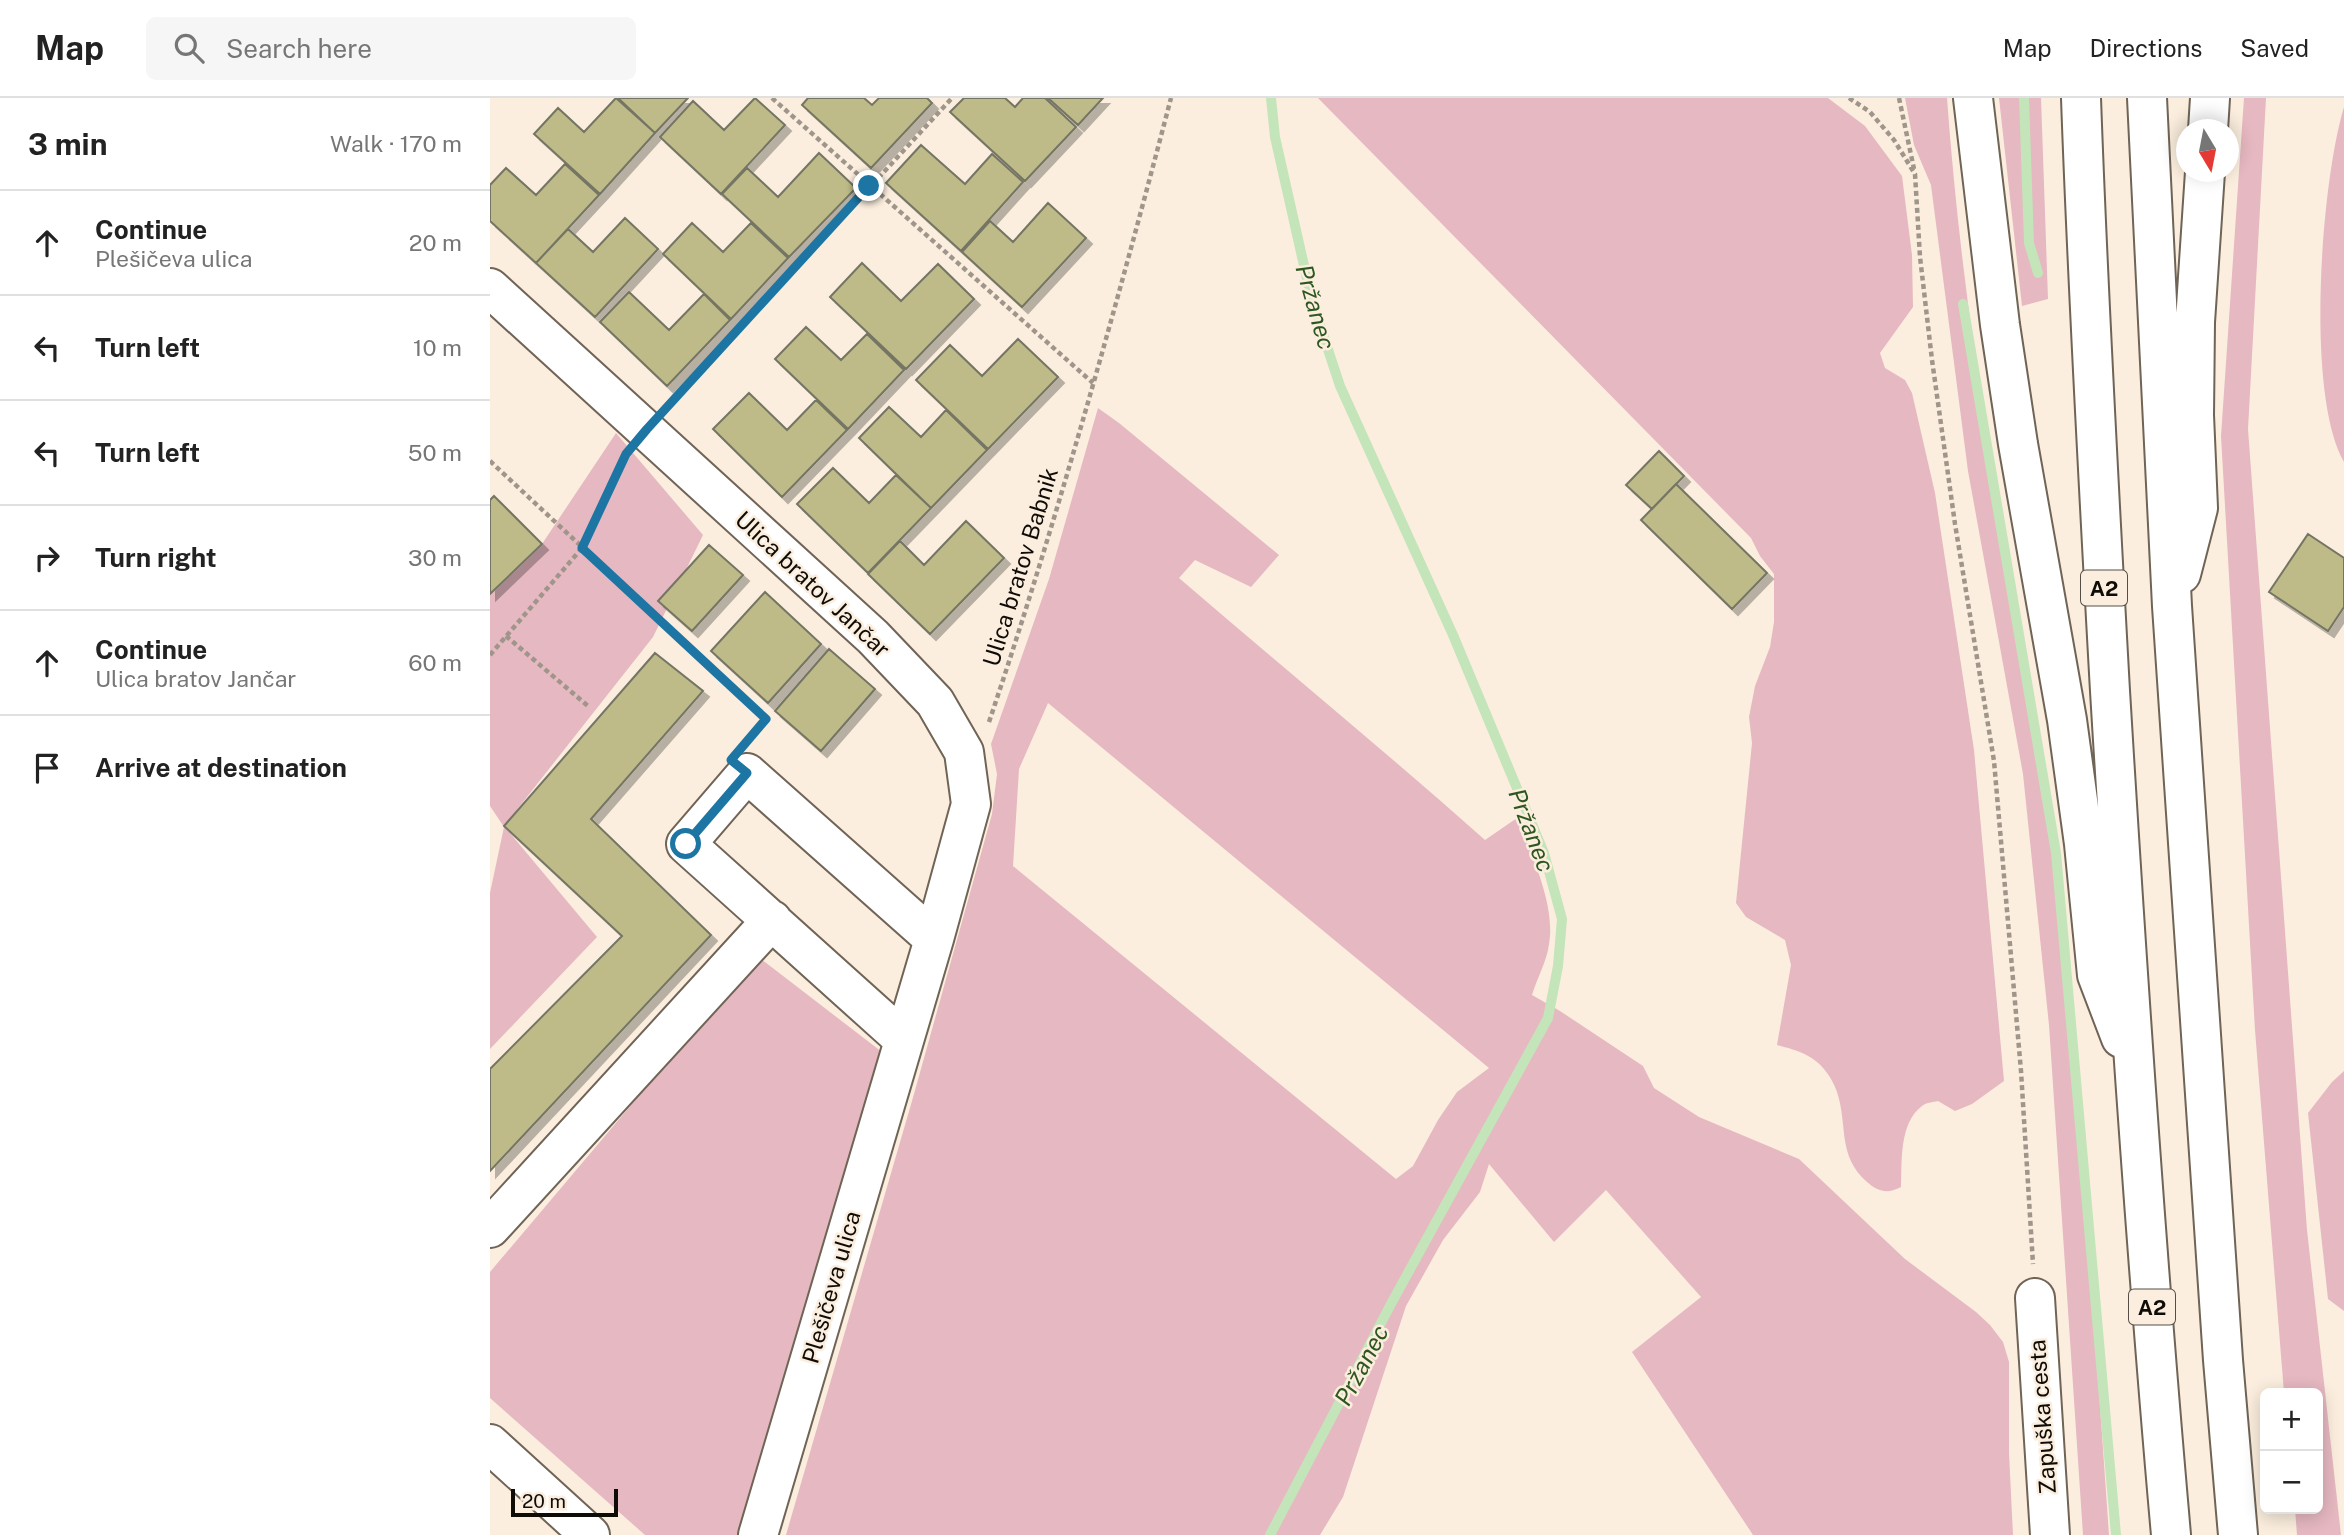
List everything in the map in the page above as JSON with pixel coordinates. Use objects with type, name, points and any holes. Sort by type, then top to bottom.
[{"type":"main road","points":[[1973,98],[2000,325],[2016,431],[2067,720],[2084,844],[2097,975],[2136,1078]]},
{"type":"main road","name":"A2","points":[[2081,98],[2105,603],[2136,1078],[2171,1535]]},
{"type":"main road","points":[[2147,98],[2172,606],[2223,1360],[2238,1535]]},
{"type":"main road","points":[[2209,119],[2210,98]]},
{"type":"main road","points":[[2172,606],[2198,508],[2194,415],[2195,322],[2204,182]]},
{"type":"main road","name":"Ulica bratov Jančar","points":[[490,288],[873,637],[935,702],[964,752]]},
{"type":"main road","name":"Plešičeva ulica","points":[[758,1535],[934,939],[971,804],[964,752]]},
{"type":"main road","points":[[903,1039],[686,844],[747,773],[934,939]]},
{"type":"main road","points":[[490,1228],[772,920]]},
{"type":"main road","name":"Zapuška cesta","points":[[2035,1298],[2050,1535]]},
{"type":"main road","points":[[490,1444],[590,1535]]},
{"type":"path","points":[[772,98],[1093,383]]},
{"type":"path","points":[[490,655],[582,548],[626,454],[952,98]]},
{"type":"path","name":"Ulica bratov Babnik","points":[[964,752],[986,731],[1037,578],[1171,98]]},
{"type":"path","points":[[1849,98],[1870,111],[1894,140],[1915,174]]},
{"type":"path","points":[[1899,98],[1915,174],[1920,257],[1932,360],[1955,524],[1994,761],[2021,1071],[2035,1298]]},
{"type":"path","points":[[490,461],[766,719],[731,760],[747,773]]},
{"type":"path","points":[[506,636],[588,705]]},
{"type":"shaded area","points":[[1318,98],[1828,98],[1865,126],[1902,176],[1912,255],[1913,307],[1880,353],[1885,368],[1905,380],[1912,393],[1935,493],[1974,750],[2004,1081],[1972,1104],[1955,1111],[1938,1101],[1923,1105],[1915,1113],[1909,1122],[1903,1144],[1901,1187],[1892,1191],[1879,1190],[1858,1172],[1847,1151],[1840,1104],[1830,1077],[1811,1058],[1777,1045],[1791,965],[1785,940],[1746,917],[1736,903],[1752,743],[1749,717],[1755,686],[1770,647],[1774,622],[1774,574],[1760,556],[1751,538]]},
{"type":"shaded area","points":[[1905,98],[1947,98],[1957,212],[1979,383],[2005,552],[2039,740],[2073,1055],[2109,1535],[2083,1535],[2049,1025],[2023,774],[1968,471],[1931,185],[1914,145]]},
{"type":"shaded area","points":[[1999,98],[2041,98],[2048,299],[2022,306]]},
{"type":"shaded area","points":[[2244,98],[2266,98],[2248,429],[2307,1230],[2341,1535],[2297,1535],[2295,1514],[2323,1514],[2323,1388],[2284,1388],[2255,1030],[2221,436]]},
{"type":"shaded area","points":[[2344,107],[2344,462],[2332,430],[2324,389],[2321,288],[2329,185]]},
{"type":"shaded area","points":[[1098,408],[1279,555],[1251,587],[1195,560],[1179,578],[1485,840],[1517,818],[1541,880],[1549,913],[1548,950],[1532,995],[1643,1066],[1654,1088],[1699,1117],[1799,1159],[1905,1259],[1976,1312],[2003,1342],[2009,1362],[2009,1453],[2013,1535],[1753,1535],[1632,1352],[1701,1297],[1606,1190],[1554,1242],[1489,1164],[1480,1192],[1443,1240],[1406,1306],[1343,1497],[1320,1535],[786,1535],[992,814],[997,774],[991,744],[1049,579]],"holes":[[[1048,703],[1489,1068],[1457,1092],[1413,1166],[1396,1179],[1013,866],[1019,769]]]},
{"type":"shaded area","points":[[616,433],[703,535],[653,637],[504,826],[597,937],[490,1049],[490,893],[504,827],[490,806],[490,594],[542,544]]},
{"type":"shaded area","points":[[757,956],[882,1052],[745,1535],[645,1535],[490,1398],[490,1272]]},
{"type":"shaded area","points":[[2344,1071],[2344,1311],[2328,1299],[2308,1113]]},
{"type":"building","points":[[616,98],[655,133],[600,194],[534,134],[558,108],[584,132]]},
{"type":"building","points":[[618,98],[688,98],[655,133]]},
{"type":"building","points":[[755,98],[785,125],[721,194],[660,137],[693,101],[724,130]]},
{"type":"building","points":[[808,98],[864,98],[872,105],[879,98],[927,98],[932,103],[871,168],[802,105]]},
{"type":"building","points":[[964,98],[1005,98],[1015,107],[1023,98],[1045,98],[1076,127],[1025,181],[950,112]]},
{"type":"building","points":[[1048,98],[1103,98],[1078,125]]},
{"type":"building","points":[[921,145],[965,184],[992,154],[1023,182],[961,251],[886,183]]},
{"type":"building","points":[[819,153],[856,188],[789,257],[722,194],[747,168],[778,197]]},
{"type":"building","points":[[565,164],[599,195],[536,263],[490,221],[490,185],[506,168],[536,195]]},
{"type":"building","points":[[1048,203],[1086,238],[1022,307],[962,252],[990,221],[1013,242]]},
{"type":"building","points":[[625,218],[658,249],[595,317],[536,263],[568,229],[593,252]]},
{"type":"building","points":[[692,223],[723,252],[751,223],[788,258],[731,319],[663,254]]},
{"type":"building","points":[[862,263],[901,301],[938,264],[974,299],[906,369],[830,297]]},
{"type":"building","points":[[629,292],[669,330],[704,294],[730,320],[667,386],[600,322]]},
{"type":"building","points":[[806,327],[841,360],[867,334],[904,370],[848,429],[775,359]]},
{"type":"building","points":[[1018,339],[1058,377],[988,449],[916,380],[950,345],[982,376]]},
{"type":"building","points":[[749,393],[787,430],[816,400],[847,430],[782,497],[713,429]]},
{"type":"building","points":[[889,407],[921,437],[946,410],[987,450],[931,508],[859,438]]},
{"type":"building","points":[[1659,451],[1684,476],[1652,509],[1626,485]]},
{"type":"building","points":[[833,468],[869,503],[896,475],[931,508],[868,573],[797,504]]},
{"type":"building","points":[[1676,484],[1767,573],[1732,609],[1641,520]]},
{"type":"building","points":[[494,496],[542,544],[490,594],[490,500]]},
{"type":"building","points":[[966,521],[1004,558],[930,634],[868,574],[900,541],[924,565]]},
{"type":"building","points":[[2308,534],[2344,558],[2344,607],[2328,631],[2269,592]]},
{"type":"building","points":[[709,545],[743,575],[692,631],[658,601]]},
{"type":"building","points":[[765,592],[821,644],[768,703],[711,651]]},
{"type":"building","points":[[829,649],[875,689],[821,751],[775,711]]},
{"type":"building","points":[[655,653],[703,691],[591,819],[711,935],[490,1171],[490,1069],[622,936],[504,826]]},
{"type":"waterway","name":"Pržanec","points":[[1270,1535],[1392,1302],[1548,1018],[1558,966],[1562,919],[1544,853],[1453,635],[1340,386],[1312,301],[1275,137],[1271,98]]},
{"type":"waterway","points":[[2024,98],[2029,243],[2038,273]]},
{"type":"waterway","points":[[1963,304],[2056,853],[2116,1535]]},
{"type":"route","points":[[686,844],[747,773],[731,760],[766,719],[582,548],[626,454],[869,186]]}]
